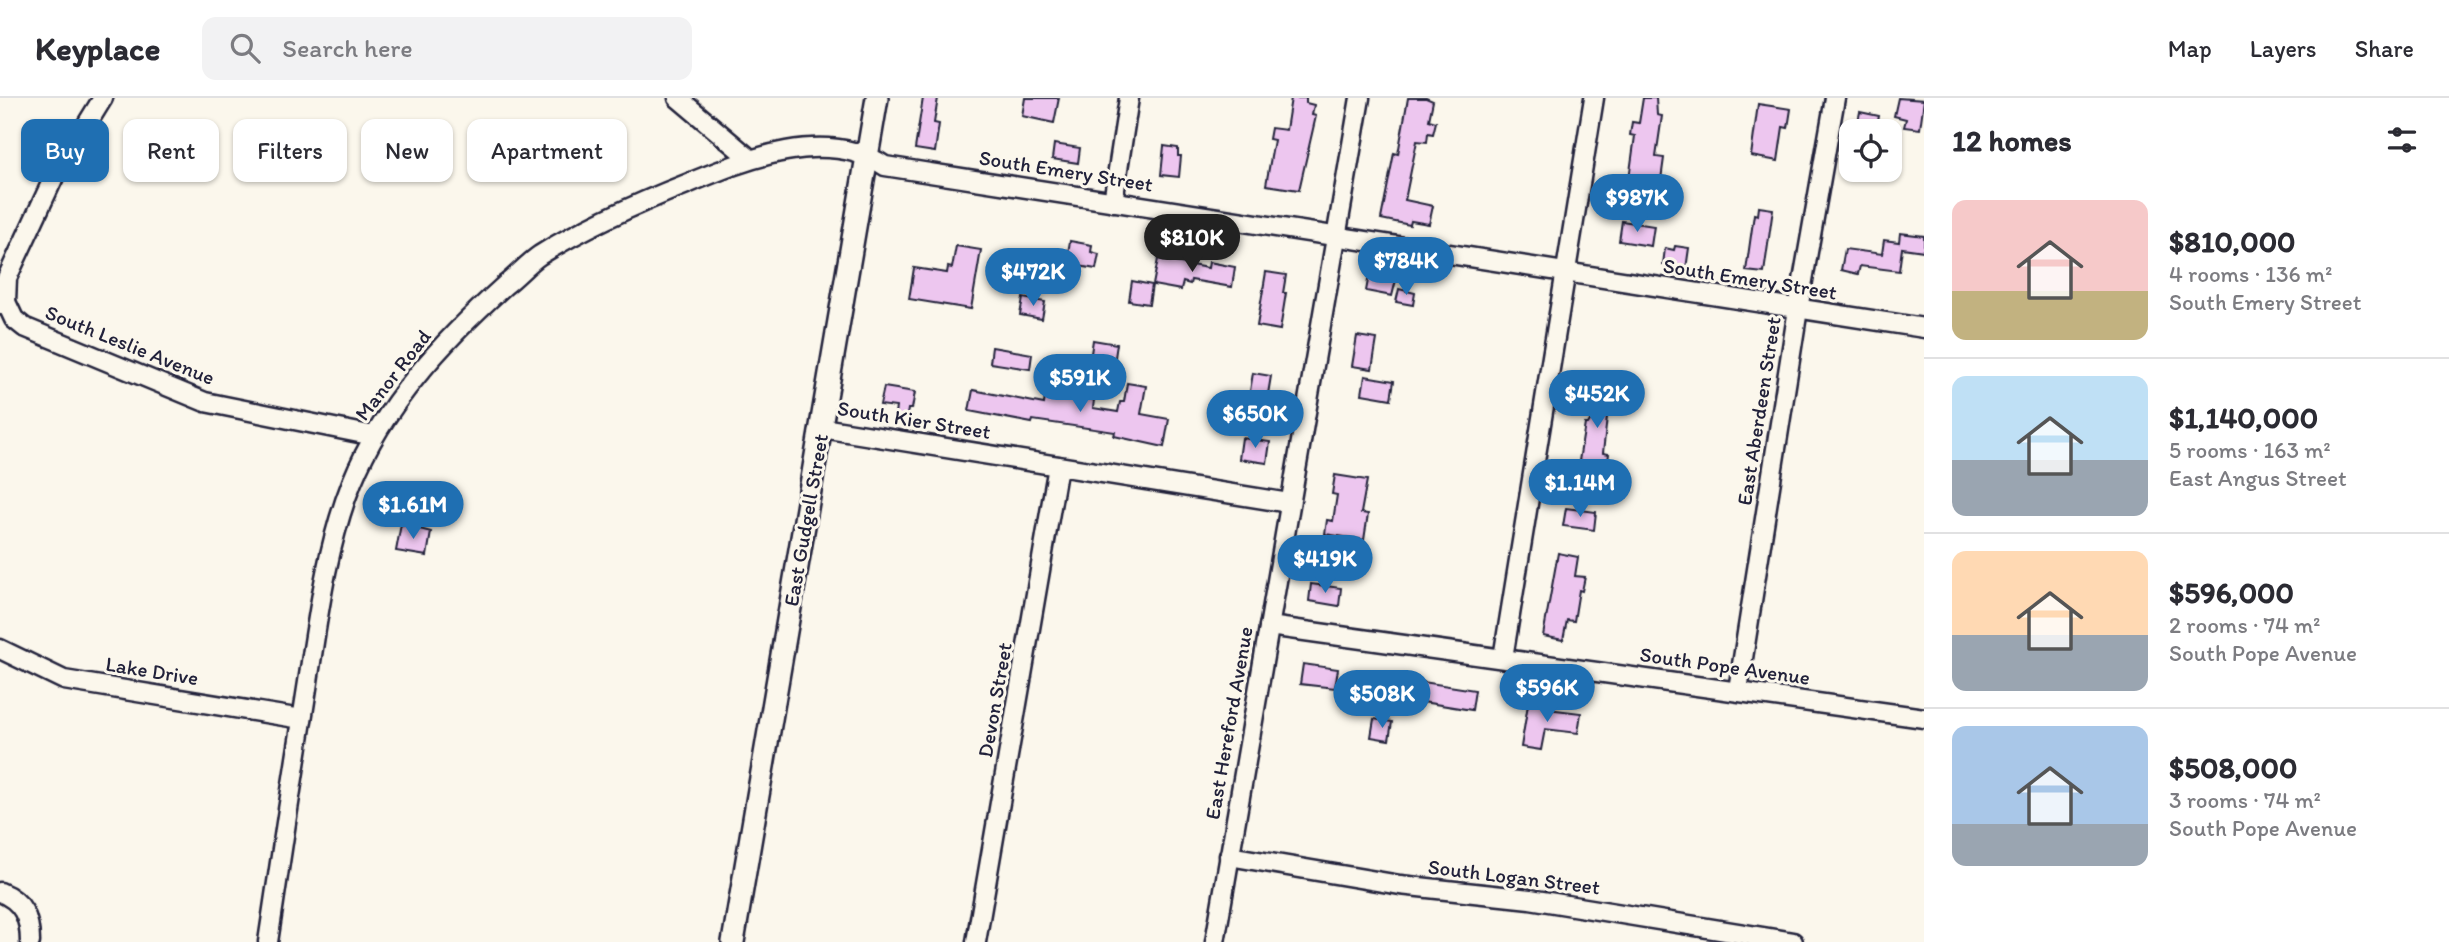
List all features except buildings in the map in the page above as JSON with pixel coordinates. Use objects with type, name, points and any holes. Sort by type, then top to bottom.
[{"type":"street","points":[[3,304],[7,278],[54,179],[103,98]]},
{"type":"street","points":[[678,98],[749,158]]},
{"type":"street","name":"East Gudgell Street","points":[[733,942],[877,98]]},
{"type":"street","points":[[1113,202],[1129,98]]},
{"type":"street","name":"East Hereford Avenue","points":[[1215,942],[1360,98]]},
{"type":"street","points":[[1503,658],[1594,98]]},
{"type":"street","name":"East Aberdeen Street","points":[[1738,690],[1798,309],[1835,98]]},
{"type":"street","name":"Manor Road","points":[[268,942],[319,613],[338,523],[352,482],[374,436],[401,397],[445,345],[490,299],[538,256],[643,201],[749,158],[805,149],[836,149],[868,155]]},
{"type":"street","name":"South Emery Street","points":[[868,155],[885,166],[1924,328]]},
{"type":"street","name":"South Leslie Avenue","points":[[3,304],[24,327],[205,402],[374,436]]},
{"type":"street","name":"South Kier Street","points":[[821,428],[1289,503]]},
{"type":"street","name":"Devon Street","points":[[976,942],[1058,466]]},
{"type":"street","name":"South Pope Avenue","points":[[1269,626],[1924,718]]},
{"type":"street","name":"Lake Drive","points":[[0,649],[64,680],[302,719]]},
{"type":"street","name":"South Logan Street","points":[[1229,856],[1400,885],[1531,899],[1793,942]]},
{"type":"street","points":[[0,892],[12,897],[24,909],[30,922],[30,942]]}]
